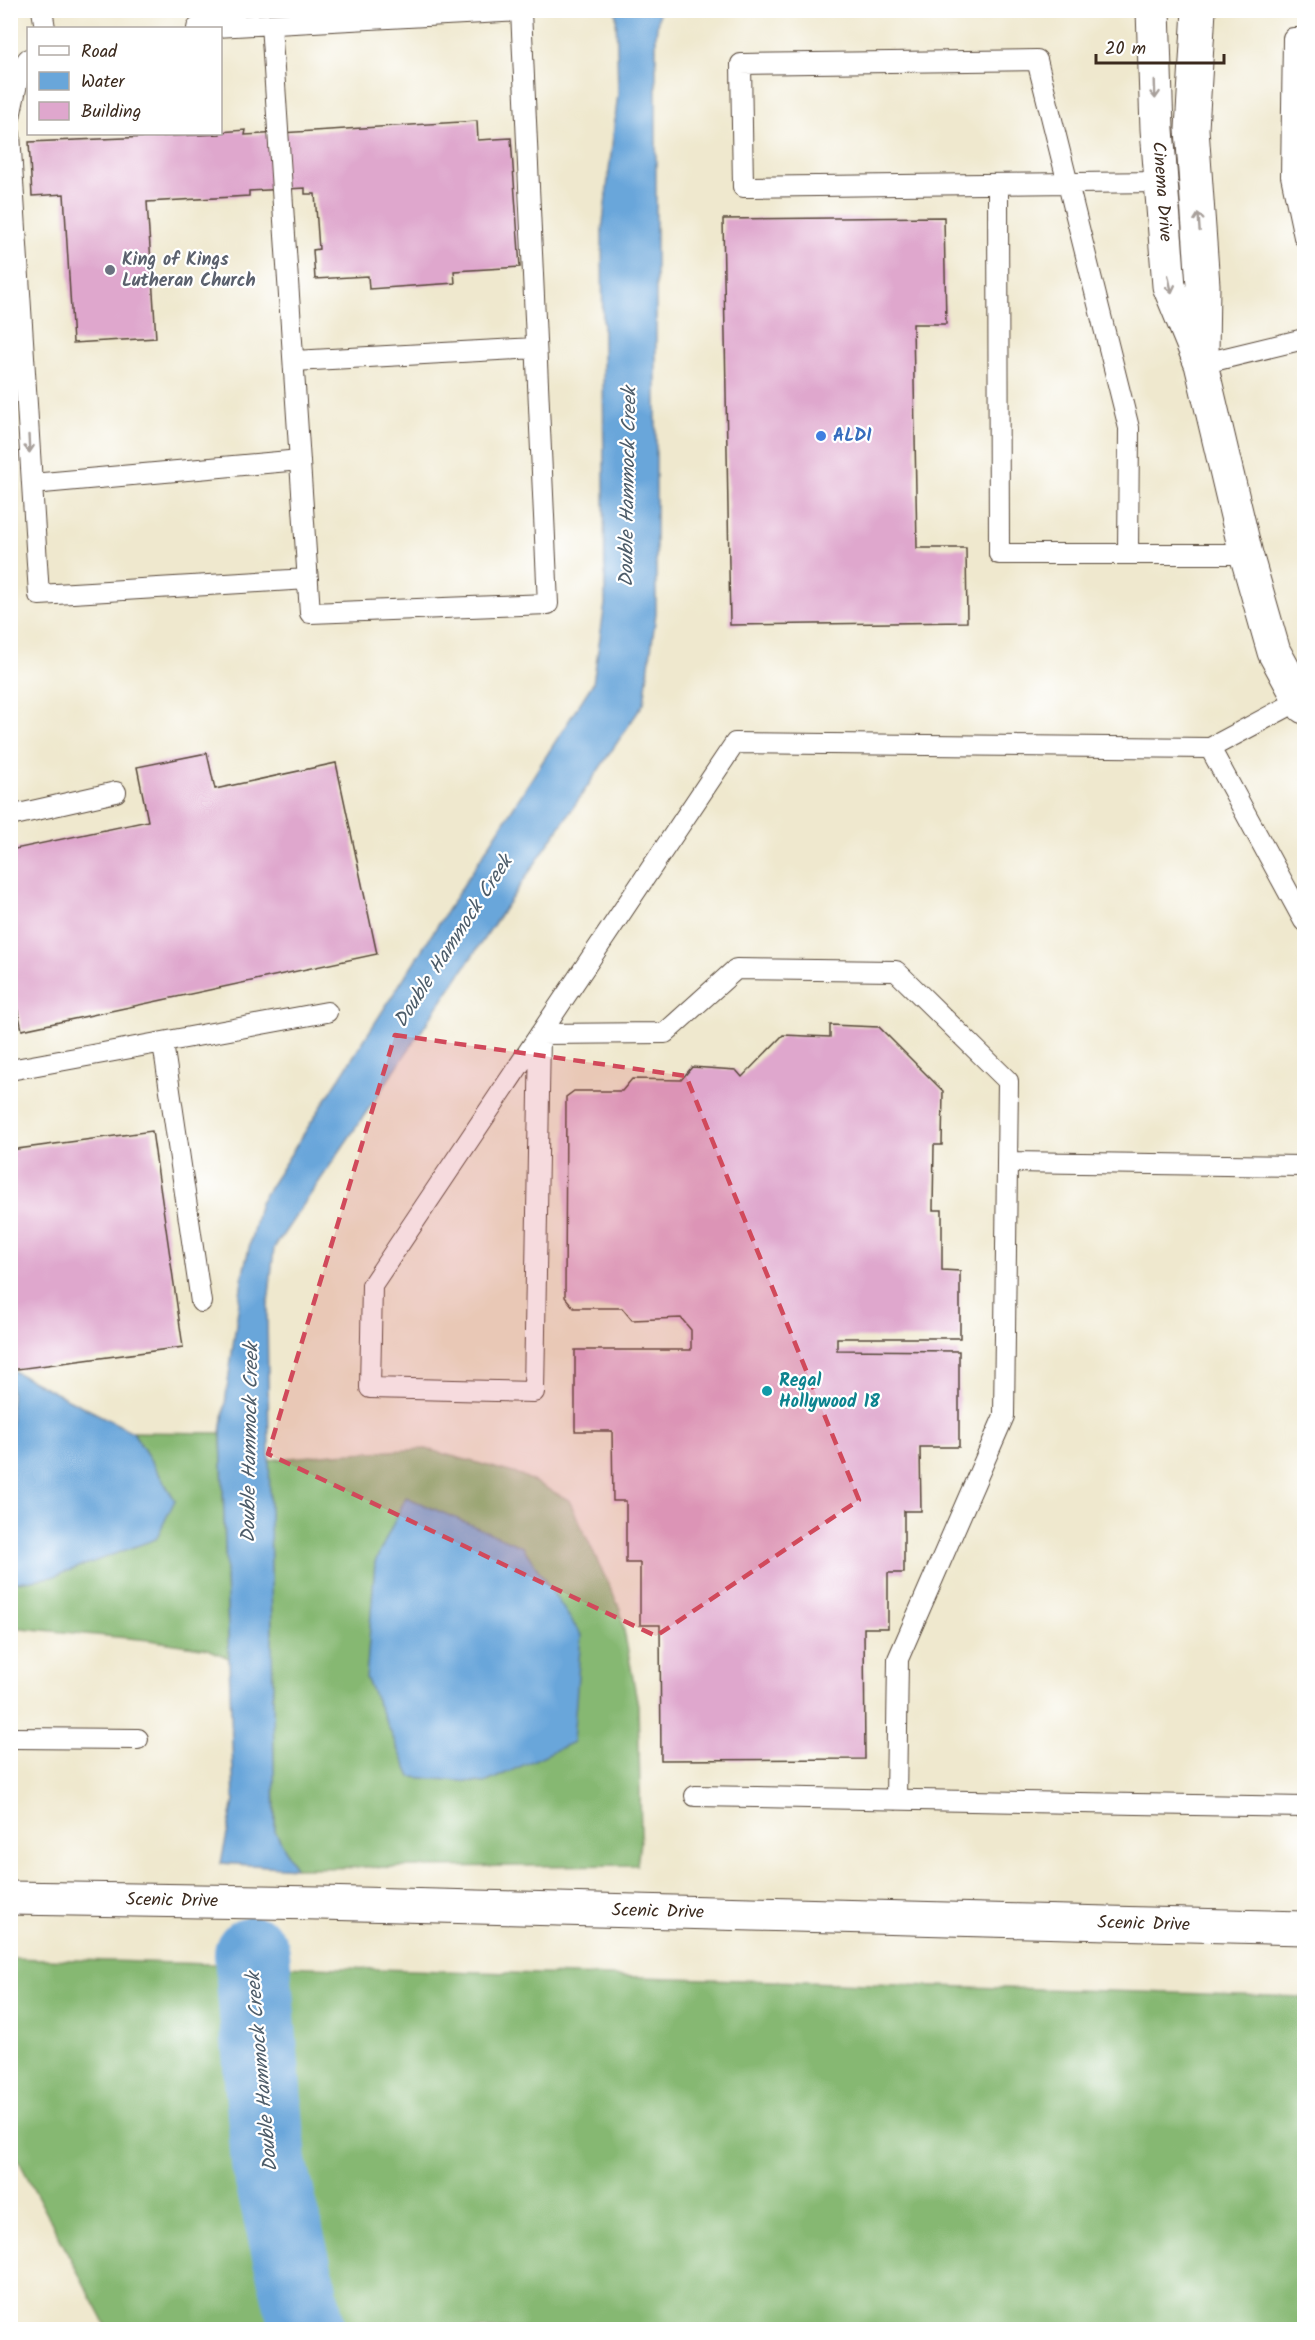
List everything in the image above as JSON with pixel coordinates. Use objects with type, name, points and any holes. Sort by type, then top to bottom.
[{"type":"street","name":"Cinema Drive","points":[[1153,10],[1156,129],[1169,286],[1201,364],[1246,554],[1274,652],[1302,704]]},
{"type":"street","name":"Cinema Drive","points":[[1198,10],[1192,129],[1203,285],[1201,364]]},
{"type":"street","name":"Scenic Drive","points":[[10,1898],[309,1902],[1305,1928]]},
{"type":"lane","points":[[42,10],[45,27]]},
{"type":"lane","points":[[216,27],[271,24],[521,11],[548,604],[310,613],[271,24]]},
{"type":"lane","points":[[1305,38],[1293,38],[1291,176],[1305,237]]},
{"type":"lane","points":[[10,117],[20,70],[27,60]]},
{"type":"lane","points":[[1128,554],[1130,428],[1068,183],[1037,60],[741,63],[743,187],[1068,183],[1161,182]]},
{"type":"lane","points":[[10,134],[39,595],[308,579]]},
{"type":"lane","points":[[998,184],[999,554],[1246,554]]},
{"type":"lane","points":[[1201,364],[1305,339]]},
{"type":"lane","points":[[294,361],[536,348]]},
{"type":"lane","points":[[32,484],[300,460]]},
{"type":"lane","points":[[540,1034],[534,1392],[370,1388],[372,1285],[540,1034],[735,743],[1210,748],[1302,704]]},
{"type":"lane","points":[[1210,748],[1305,921]]},
{"type":"lane","points":[[10,816],[116,792]]},
{"type":"lane","points":[[540,1034],[665,1034],[736,969],[896,971],[1008,1081],[1004,1416],[898,1659],[896,1800]]},
{"type":"lane","points":[[11,1070],[327,1012]]},
{"type":"lane","points":[[163,1043],[201,1302]]},
{"type":"lane","points":[[1007,1162],[1305,1166]]},
{"type":"lane","points":[[10,1738],[138,1739]]},
{"type":"lane","points":[[695,1796],[1305,1807]]},
{"type":"highlighted area","points":[[395,1035],[686,1076],[859,1500],[656,1636],[268,1454]]},
{"type":"green space","points":[[133,1432],[221,1433],[229,1658],[208,1649],[149,1640],[11,1627],[10,1583],[52,1577],[175,1500]]},
{"type":"green space","points":[[426,1449],[521,1475],[569,1500],[620,1609],[638,1705],[641,1834],[637,1865],[295,1868],[275,1831],[269,1460]]},
{"type":"green space","points":[[11,1958],[1304,1997],[1304,2329],[108,2329],[11,2146]]},
{"type":"water","points":[[616,11],[659,11],[656,35],[656,613],[644,703],[274,1248],[267,1315],[275,1831],[295,1868],[221,1863],[234,1801],[221,1433],[243,1273],[260,1202],[593,683],[605,604],[602,231],[618,93]]},
{"type":"water","points":[[11,1370],[133,1432],[175,1500],[156,1539],[52,1577],[11,1583]]},
{"type":"water","points":[[406,1497],[523,1547],[581,1635],[573,1742],[485,1783],[411,1777],[366,1678],[375,1562]]},
{"type":"building","points":[[477,121],[478,140],[511,138],[520,267],[454,271],[455,283],[369,289],[368,276],[315,279],[313,250],[319,249],[315,194],[305,194],[305,188],[249,191],[249,196],[147,202],[156,338],[73,343],[64,194],[32,196],[29,142],[222,135],[222,132],[246,130],[245,135]]},
{"type":"building","name":"ALDI","points":[[944,217],[946,324],[913,324],[917,548],[966,548],[967,622],[730,625],[723,219]]},
{"type":"building","points":[[207,753],[215,789],[336,763],[377,954],[22,1030],[10,975],[10,850],[148,821],[137,767]]},
{"type":"building","name":"Regal Hollywood 18","points":[[830,1025],[879,1027],[943,1091],[942,1145],[934,1145],[933,1210],[942,1210],[942,1270],[960,1271],[960,1338],[837,1338],[837,1350],[959,1351],[959,1447],[920,1447],[921,1511],[904,1511],[904,1573],[888,1573],[888,1628],[864,1628],[865,1759],[661,1760],[660,1625],[640,1625],[640,1563],[626,1563],[626,1501],[613,1501],[612,1431],[575,1431],[575,1350],[691,1350],[691,1330],[681,1318],[632,1320],[622,1308],[574,1308],[565,1297],[566,1097],[574,1091],[622,1091],[632,1079],[681,1080],[692,1067],[736,1070],[742,1077],[783,1035],[830,1037]]},
{"type":"building","points":[[152,1131],[183,1347],[10,1370],[10,1150]]},
{"type":"waterway","name":"Double Hammock Creek","points":[[252,1954],[269,2163],[308,2330]]},
{"type":"place","name":"King of Kings Lutheran Church","points":[[110,270]]},
{"type":"place","name":"ALDI","points":[[821,436]]},
{"type":"place","name":"Regal Hollywood 18","points":[[767,1391]]}]
